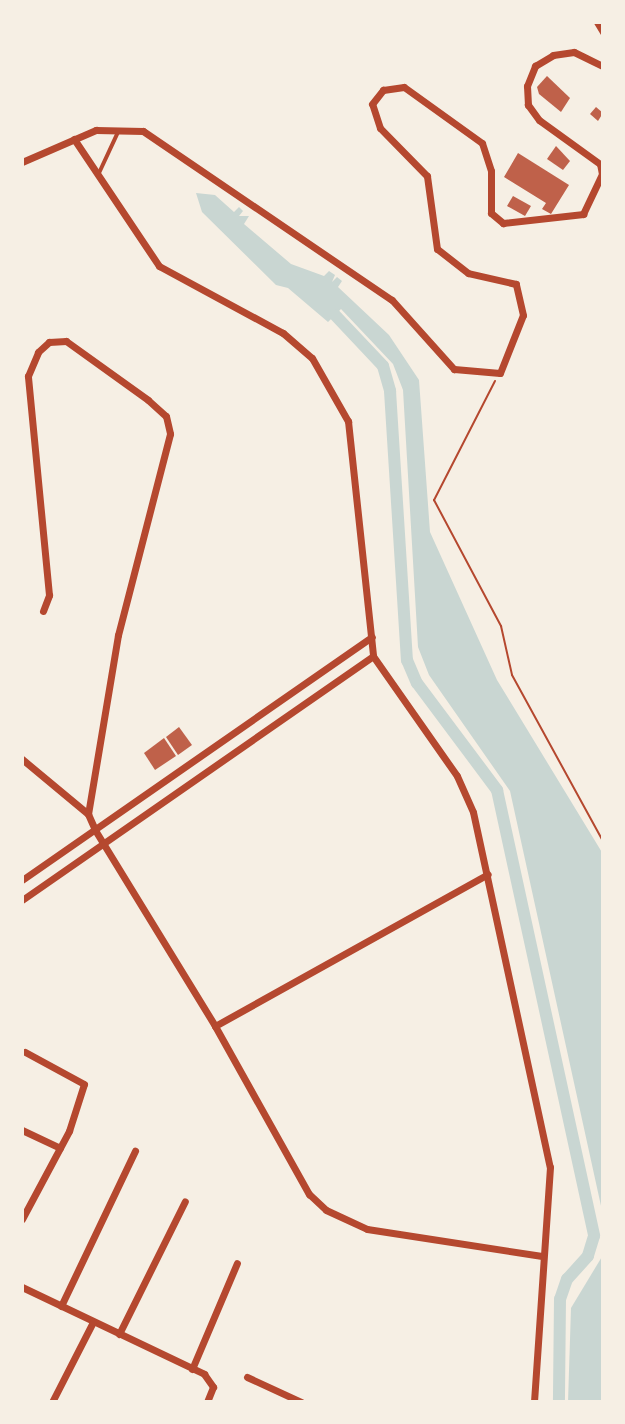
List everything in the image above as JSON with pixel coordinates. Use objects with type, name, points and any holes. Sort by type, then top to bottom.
[{"type":"street","points":[[597,22],[603,32]]},
{"type":"street","points":[[22,162],[74,139],[120,128],[143,131],[392,300],[454,369],[500,373],[523,301],[516,284],[468,273],[437,249],[427,176],[380,128],[372,104],[383,90],[404,87],[462,126],[488,155],[491,213],[503,223],[583,214],[602,174],[600,164],[539,120],[528,105],[527,86],[535,66],[553,55],[574,52],[603,66]]},
{"type":"street","points":[[74,139],[159,266],[283,333],[312,358],[338,397],[348,421],[373,656],[457,776],[473,812],[550,1167],[534,1402]]},
{"type":"street","points":[[43,611],[49,595],[28,376],[38,352],[49,342],[66,341],[166,416],[170,434],[118,635],[88,814]]},
{"type":"street","points":[[22,880],[372,637]]},
{"type":"street","points":[[22,900],[373,656]]},
{"type":"street","points":[[226,737],[236,751]]},
{"type":"street","points":[[22,759],[88,814],[215,1026],[309,1194],[326,1210],[387,1235],[542,1256]]},
{"type":"street","points":[[215,1026],[488,874]]},
{"type":"street","points":[[23,1215],[60,1148],[84,1084],[25,1052]]},
{"type":"street","points":[[22,1130],[60,1148]]},
{"type":"street","points":[[61,1306],[135,1151]]},
{"type":"street","points":[[119,1334],[185,1201]]},
{"type":"street","points":[[192,1369],[237,1263]]},
{"type":"street","points":[[23,1291],[192,1369],[211,1382],[207,1402]]},
{"type":"street","points":[[52,1402],[93,1322]]},
{"type":"street","points":[[247,1377],[301,1402]]},
{"type":"lane","points":[[98,175],[120,128]]},
{"type":"path","points":[[500,373],[434,500],[501,626],[512,675],[603,841]]},
{"type":"shaded area","points":[[196,193],[215,195],[234,212],[239,207],[243,211],[239,216],[249,216],[244,224],[291,264],[324,276],[329,271],[335,275],[332,282],[337,277],[342,281],[338,287],[389,335],[419,380],[430,532],[497,680],[603,854],[603,1215],[510,791],[429,675],[418,647],[403,390],[393,364],[341,309],[328,322],[288,288],[276,285],[202,212]]},
{"type":"shaded area","points":[[603,1255],[603,1402],[568,1402],[571,1308]]},
{"type":"building","points":[[547,76],[570,98],[561,112],[539,94],[537,87]]},
{"type":"building","points":[[596,107],[603,113],[598,121],[590,114]]},
{"type":"building","points":[[556,146],[570,161],[563,170],[547,159]]},
{"type":"building","points":[[518,153],[569,185],[551,214],[542,209],[546,203],[504,177]]},
{"type":"building","points":[[513,196],[531,206],[525,216],[507,206]]},
{"type":"building","points":[[179,727],[192,745],[178,755],[166,737]]},
{"type":"building","points":[[164,738],[176,756],[155,770],[144,753]]},
{"type":"waterway","points":[[335,315],[383,366],[390,391],[407,660],[417,683],[497,790],[594,1236],[588,1256],[567,1279],[560,1299],[559,1402]]}]
